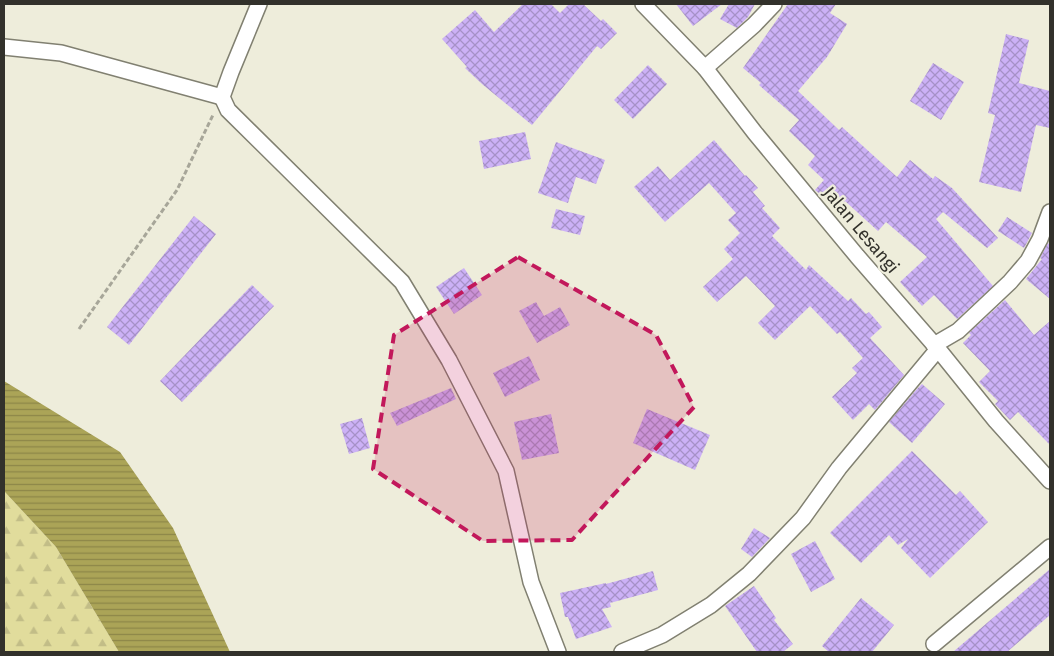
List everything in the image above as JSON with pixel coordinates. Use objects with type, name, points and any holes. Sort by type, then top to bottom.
[{"type":"street","points":[[259,4],[222,97],[228,110],[236,119],[402,282],[449,360],[506,471],[531,582],[558,652]]},
{"type":"street","name":"Jalan Lesangi","points":[[643,4],[705,68],[755,133],[857,256],[936,347],[996,421],[1050,481]]},
{"type":"street","points":[[705,68],[754,25],[774,4]]},
{"type":"street","points":[[4,47],[61,53],[222,97]]},
{"type":"street","points":[[622,652],[662,635],[712,605],[749,574],[803,518],[839,468],[936,347],[958,331],[1010,282],[1028,261],[1040,238],[1050,212]]},
{"type":"street","points":[[934,644],[1050,547]]},
{"type":"path","points":[[79,329],[177,190],[222,97]]},
{"type":"highlighted area","points":[[518,257],[656,335],[694,407],[572,540],[483,541],[373,469],[394,335]]},
{"type":"green space","points":[[4,491],[56,547],[119,652],[4,652]]},
{"type":"shaded area","points":[[4,381],[120,452],[173,528],[230,652],[119,652],[56,547],[4,491]]},
{"type":"building","points":[[523,4],[551,4],[560,13],[569,4],[583,4],[601,21],[603,19],[617,33],[601,49],[597,46],[532,125],[465,68],[467,67],[442,39],[475,10],[494,32]]},
{"type":"building","points":[[676,4],[722,4],[693,26]]},
{"type":"building","points":[[729,4],[755,4],[748,17],[737,28],[720,19]]},
{"type":"building","points":[[788,4],[836,4],[830,13],[847,24],[827,57],[798,91],[839,130],[842,127],[897,177],[910,160],[933,179],[935,176],[952,188],[998,238],[987,248],[943,212],[936,219],[993,286],[957,319],[934,295],[922,306],[900,282],[927,257],[886,222],[878,231],[845,201],[838,209],[815,190],[824,180],[808,165],[815,156],[789,131],[799,120],[759,85],[761,83],[743,68]]},
{"type":"building","points":[[1006,34],[1029,40],[1019,83],[1050,91],[1050,128],[1036,125],[1021,192],[979,182],[995,115],[988,113]]},
{"type":"building","points":[[933,63],[964,82],[941,120],[910,101]]},
{"type":"building","points":[[648,65],[667,84],[633,119],[614,100]]},
{"type":"building","points":[[525,132],[531,159],[484,169],[479,141]]},
{"type":"building","points":[[714,140],[758,188],[753,192],[765,206],[762,208],[780,228],[772,236],[806,270],[809,265],[848,301],[851,298],[866,314],[869,312],[882,327],[870,338],[904,375],[875,410],[869,404],[853,420],[832,397],[857,373],[852,368],[863,358],[840,332],[837,334],[810,306],[775,340],[758,323],[775,306],[746,276],[717,302],[703,287],[733,259],[724,249],[740,233],[728,220],[736,213],[709,183],[665,222],[634,187],[658,166],[670,180]]},
{"type":"building","points":[[556,142],[605,160],[596,184],[576,177],[568,203],[538,193]]},
{"type":"building","points":[[556,209],[585,216],[580,235],[551,228]]},
{"type":"building","points":[[194,216],[216,234],[129,345],[107,327]]},
{"type":"building","points":[[1007,217],[1032,233],[1024,248],[998,231]]},
{"type":"building","points":[[1048,243],[1050,245],[1050,299],[1026,279],[1042,259],[1040,258]]},
{"type":"building","points":[[464,268],[482,295],[454,314],[436,287]]},
{"type":"building","points":[[252,285],[274,306],[182,402],[160,381]]},
{"type":"building","points":[[1005,300],[1034,335],[1050,321],[1050,445],[1018,412],[1010,420],[995,404],[998,401],[979,382],[990,371],[963,343],[971,335],[969,333]]},
{"type":"building","points":[[536,302],[544,316],[560,307],[570,325],[537,343],[519,311]]},
{"type":"building","points":[[529,356],[540,380],[505,397],[493,373]]},
{"type":"building","points":[[922,384],[945,404],[912,443],[889,422]]},
{"type":"building","points":[[451,388],[456,399],[397,426],[390,413]]},
{"type":"building","points":[[647,409],[710,435],[695,470],[633,443]]},
{"type":"building","points":[[551,414],[559,453],[522,460],[514,422]]},
{"type":"building","points":[[362,418],[370,448],[349,454],[340,424]]},
{"type":"building","points":[[912,451],[956,495],[960,491],[988,522],[930,578],[901,548],[908,539],[898,545],[889,535],[861,563],[830,533]]},
{"type":"building","points":[[754,528],[770,538],[752,557],[741,549]]},
{"type":"building","points":[[815,541],[835,579],[811,592],[791,554]]},
{"type":"building","points":[[1050,569],[1050,615],[1007,652],[953,652]]},
{"type":"building","points":[[653,571],[658,590],[610,603],[611,607],[602,609],[612,627],[576,639],[568,617],[565,617],[560,593],[606,584]]},
{"type":"building","points":[[754,586],[776,618],[774,620],[793,644],[783,652],[757,652],[725,606]]},
{"type":"building","points":[[861,598],[894,625],[872,652],[829,652],[822,646]]}]
